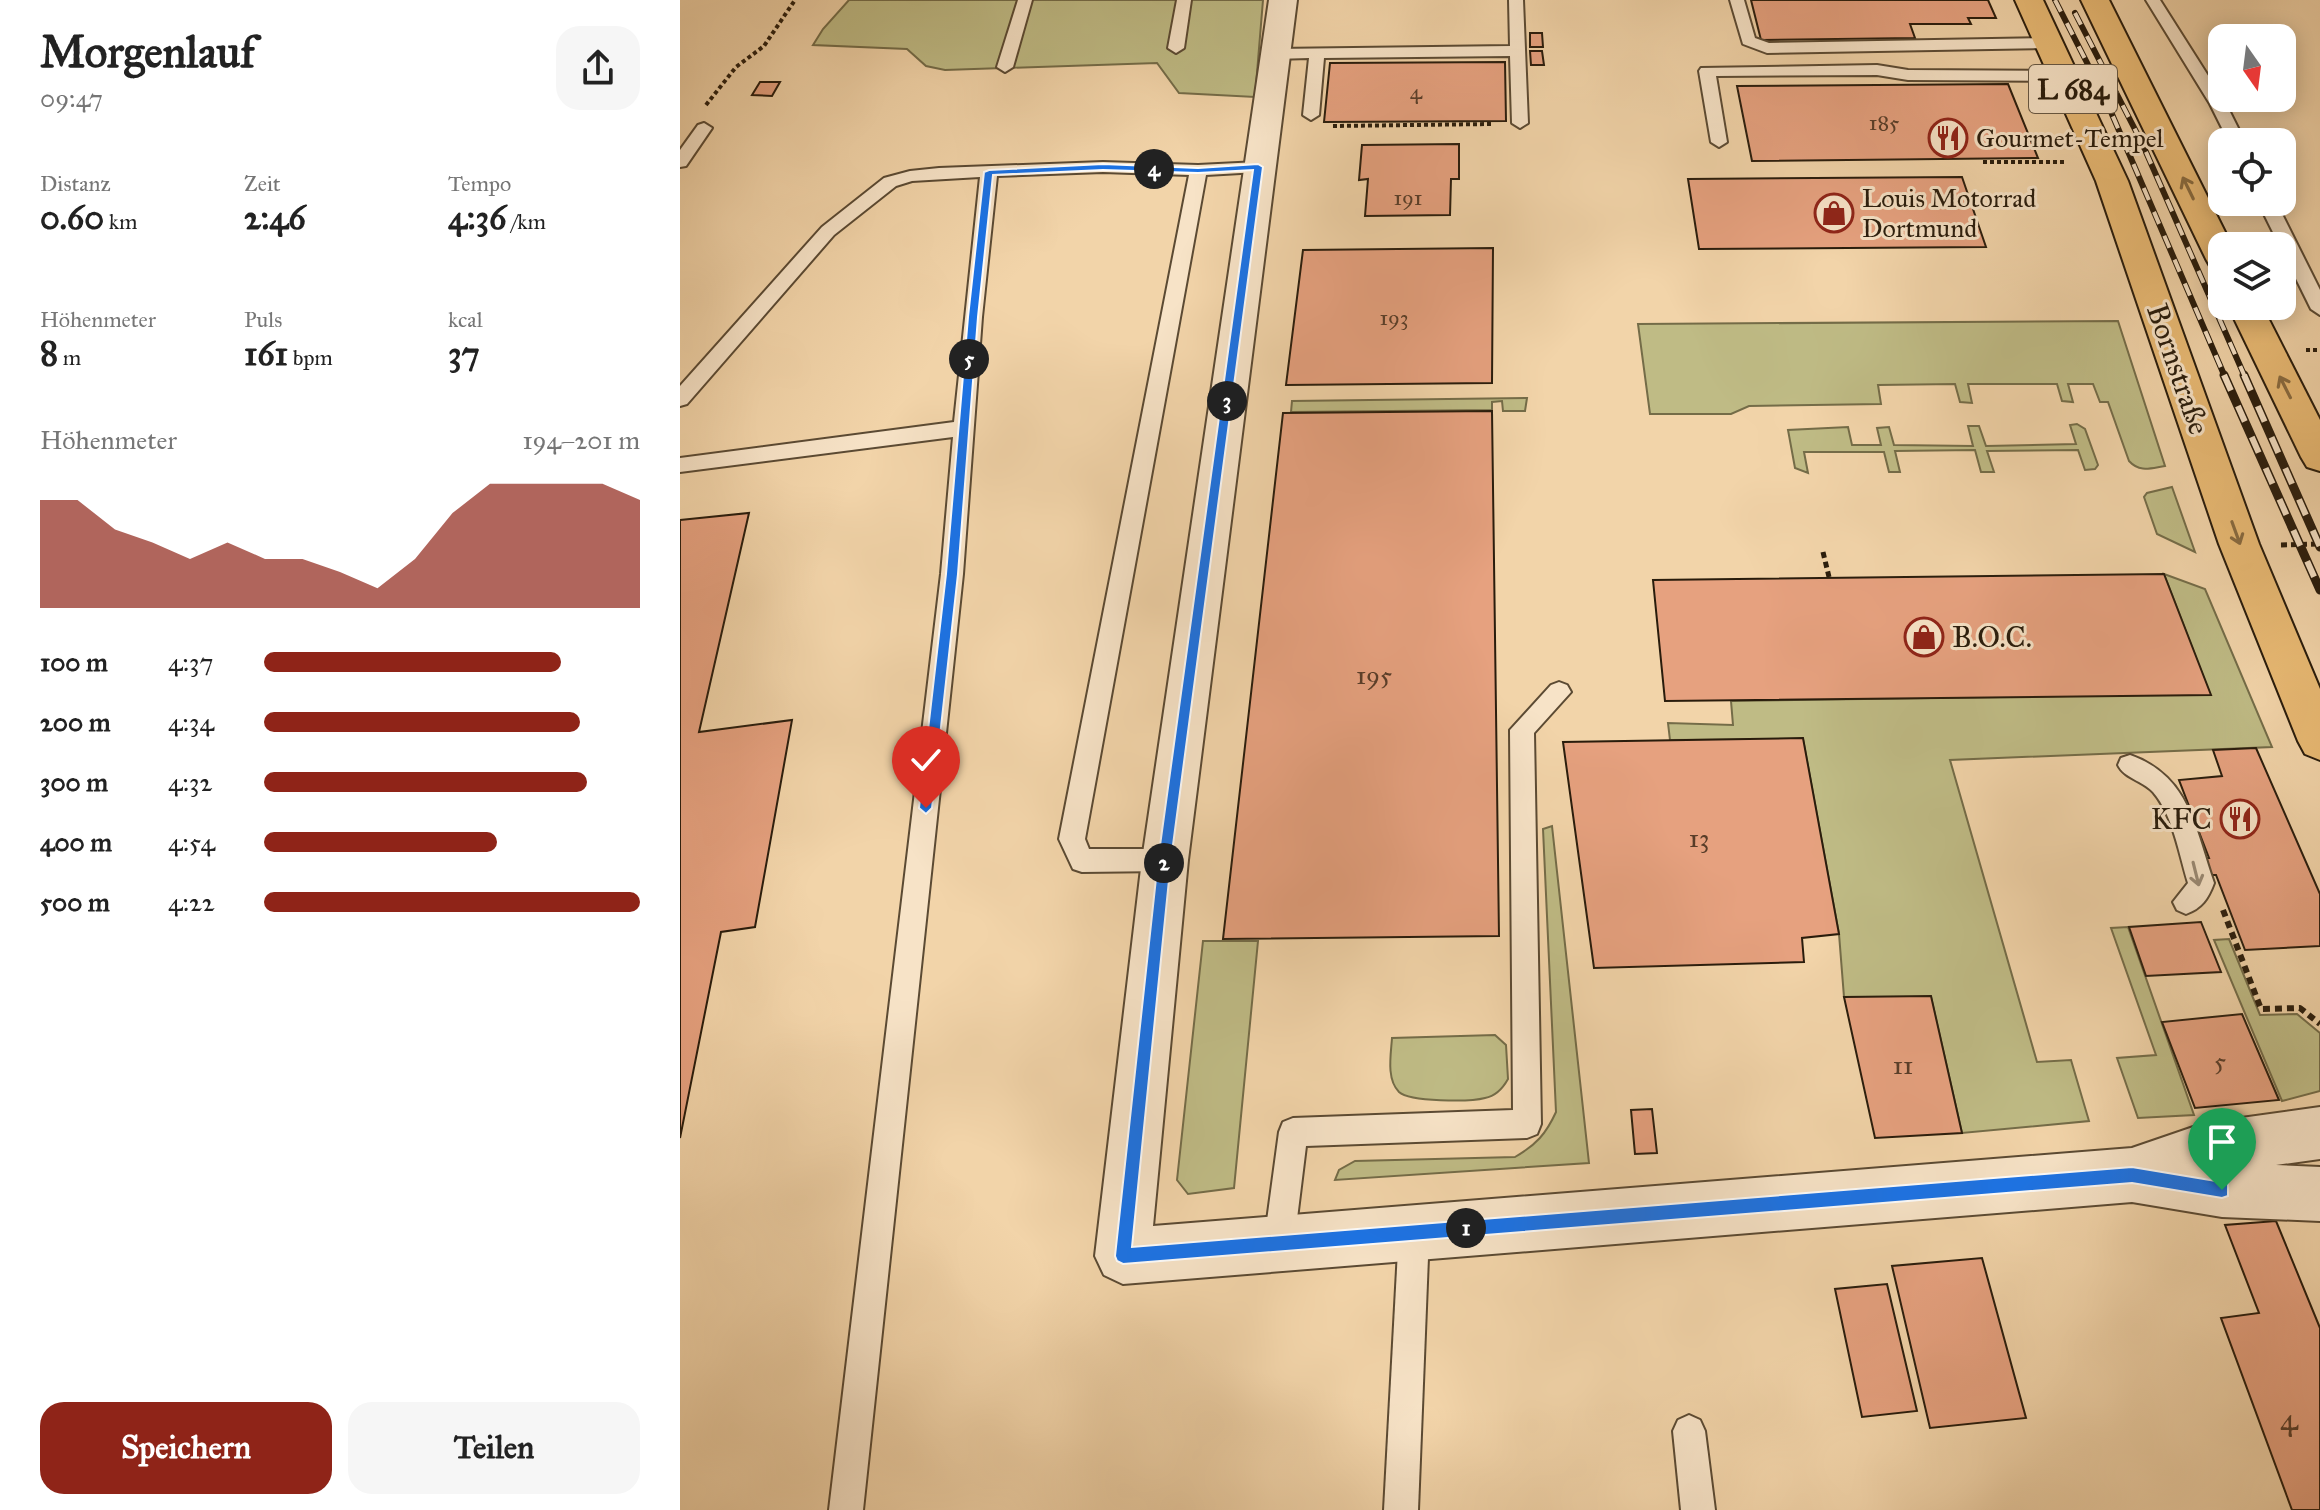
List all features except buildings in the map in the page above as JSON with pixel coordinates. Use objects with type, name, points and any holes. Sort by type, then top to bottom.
[{"type":"main road","name":"Bornstraße","points":[[2029,0],[2067,76],[2112,181],[2239,544],[2320,741]]},
{"type":"main road","name":"L 684","points":[[2095,0],[2209,232]]},
{"type":"main road","points":[[2252,320],[2320,457]]},
{"type":"street","points":[[1283,0],[1165,860],[1123,1256],[2132,1175],[2222,1190],[2320,1194]]},
{"type":"street","points":[[2132,1175],[2205,1149],[2320,1133]]},
{"type":"lane","points":[[1005,67],[1025,0]]},
{"type":"lane","points":[[1176,48],[1184,0]]},
{"type":"lane","points":[[1516,0],[1520,123]]},
{"type":"lane","points":[[1737,0],[1748,41],[1767,48],[2051,43]]},
{"type":"lane","points":[[2153,0],[2230,128]]},
{"type":"lane","points":[[1275,54],[1517,51]]},
{"type":"lane","points":[[1311,115],[1317,53]]},
{"type":"lane","points":[[1719,142],[1706,66],[1877,70],[1908,75],[2067,76]]},
{"type":"lane","points":[[680,162],[704,128]]},
{"type":"lane","points":[[680,399],[828,231],[890,182],[910,176],[1103,167],[1198,170],[1258,167]]},
{"type":"lane","points":[[1165,860],[1082,861],[1072,839],[1198,170]]},
{"type":"lane","points":[[846,1510],[952,574],[989,172]]},
{"type":"lane","points":[[2274,216],[2320,309]]},
{"type":"lane","points":[[680,465],[964,428]]},
{"type":"lane","points":[[1279,1243],[1293,1132],[1527,1124],[1522,730],[1559,692]]},
{"type":"lane","points":[[2130,765],[2145,771],[2164,787],[2174,809],[2201,883],[2197,893],[2186,902]]},
{"type":"lane","points":[[1401,1510],[1414,1232]]},
{"type":"lane","points":[[1689,1431],[1698,1510]]},
{"type":"path","points":[[704,128],[698,116],[736,67],[764,46],[795,0]]},
{"type":"path","points":[[1311,115],[1318,115],[1317,126],[1520,123]]},
{"type":"path","points":[[1983,162],[2068,162]]},
{"type":"path","points":[[1823,552],[1829,577]]},
{"type":"path","points":[[2227,904],[2220,904],[2261,1009],[2300,1008],[2320,1024]]},
{"type":"shaded area","points":[[849,0],[1263,0],[1255,97],[1179,93],[1157,63],[945,70],[926,66],[907,49],[813,45]]},
{"type":"shaded area","points":[[2118,321],[2165,466],[2142,468],[2129,461],[2108,402],[2100,402],[2093,384],[2068,384],[2073,402],[2062,401],[2057,384],[1968,384],[1972,403],[1960,402],[1955,384],[1878,385],[1881,404],[1749,406],[1731,414],[1650,414],[1638,324]]},
{"type":"shaded area","points":[[1527,398],[1525,411],[1503,411],[1502,401],[1492,402],[1492,410],[1291,412],[1292,401]]},
{"type":"shaded area","points":[[2077,424],[2085,429],[2098,465],[2095,469],[2085,470],[2078,450],[1987,451],[1994,472],[1981,472],[1975,450],[1895,451],[1900,472],[1889,472],[1884,452],[1804,452],[1808,473],[1795,468],[1788,430],[1848,427],[1852,445],[1881,445],[1877,428],[1889,427],[1894,445],[1973,446],[1968,426],[1979,426],[1986,446],[2076,444],[2070,425]]},
{"type":"shaded area","points":[[2172,487],[2195,552],[2157,534],[2144,497],[2147,493]]},
{"type":"shaded area","points":[[2164,574],[2205,589],[2272,747],[1950,760],[2037,1062],[2071,1060],[2089,1121],[1962,1133],[1931,997],[1844,997],[1839,934],[1803,739],[1670,740],[1668,723],[1733,725],[1731,701],[2210,694]]},
{"type":"shaded area","points":[[1552,826],[1589,1163],[1335,1180],[1339,1170],[1355,1161],[1515,1157],[1535,1143],[1548,1127],[1556,1112],[1543,829]]},
{"type":"shaded area","points":[[2128,927],[2194,1115],[2138,1118],[2117,1058],[2156,1055],[2111,928]]},
{"type":"shaded area","points":[[2229,939],[2260,1015],[2297,1014],[2320,1033],[2320,1091],[2282,1101],[2214,940]]},
{"type":"shaded area","points":[[1203,941],[1258,941],[1234,1188],[1188,1194],[1177,1180]]},
{"type":"shaded area","points":[[1495,1035],[1506,1045],[1508,1079],[1493,1095],[1467,1100],[1427,1099],[1405,1095],[1395,1087],[1390,1066],[1392,1038]]},
{"type":"railway","points":[[2055,0],[2105,98],[2225,377]]},
{"type":"railway","points":[[2075,13],[2142,143],[2245,377]]},
{"type":"railway","points":[[2224,375],[2320,590]]},
{"type":"railway","points":[[2244,375],[2320,547]]},
{"type":"place","name":"Gourmet-Tempel","points":[[1948,138]]},
{"type":"place","name":"Louis Motorrad Dortmund","points":[[1834,213]]},
{"type":"place","name":"B.O.C.","points":[[1924,637]]},
{"type":"place","name":"KFC","points":[[2240,819]]},
{"type":"route","points":[[926,808],[952,574],[973,317],[989,172],[1103,167],[1198,170],[1258,167],[1165,860],[1123,1256],[2132,1175],[2222,1190]]}]
